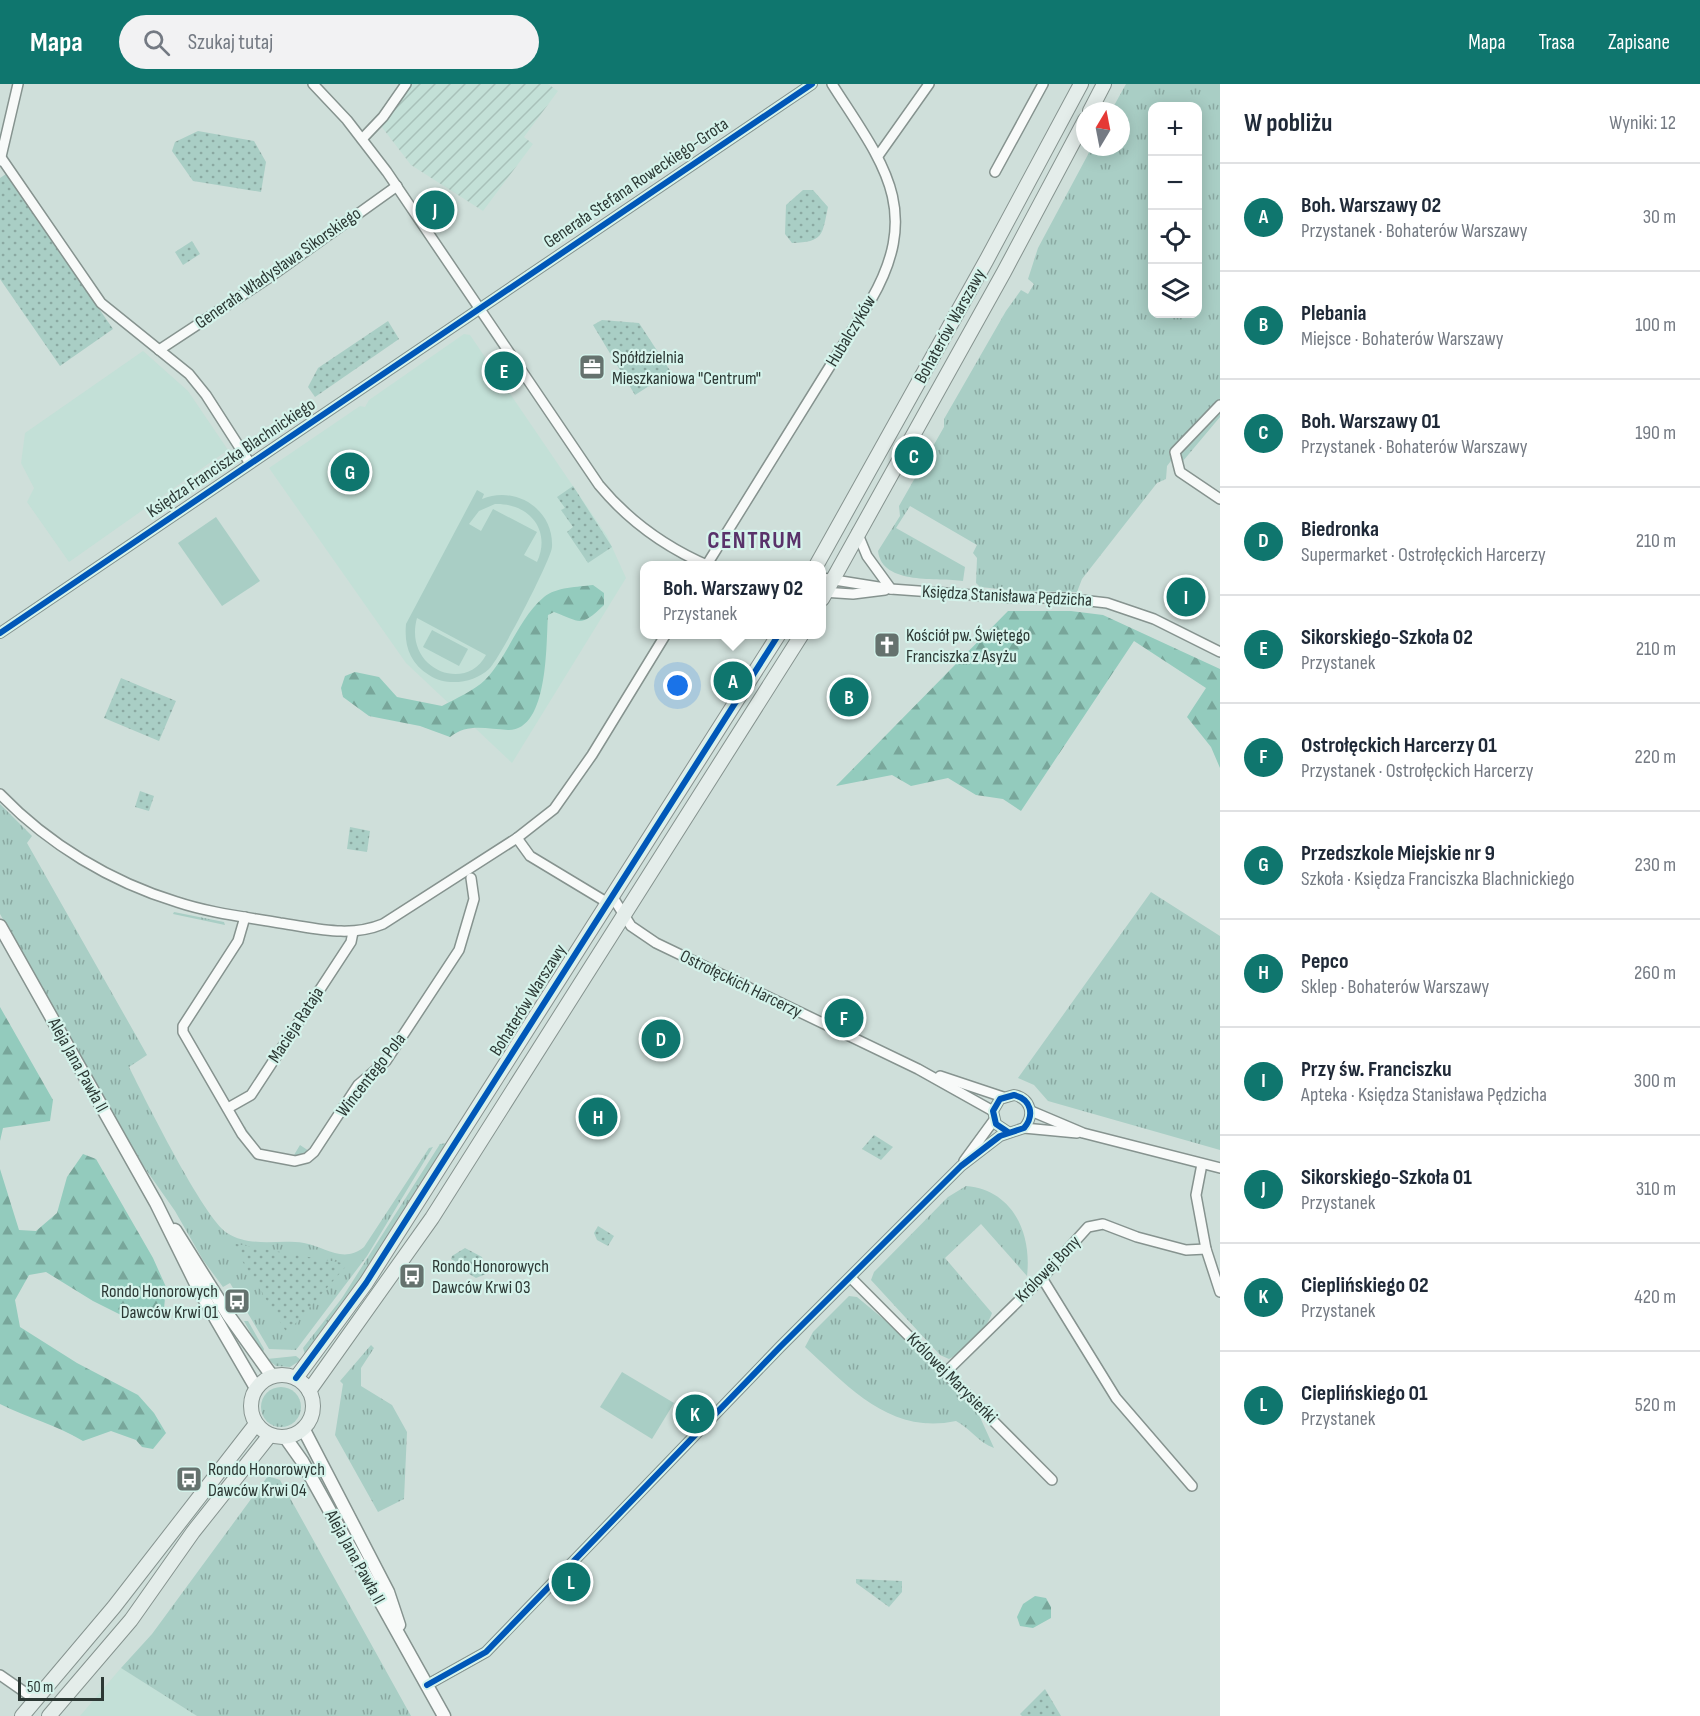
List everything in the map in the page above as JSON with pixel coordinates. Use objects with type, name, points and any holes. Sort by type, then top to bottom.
[{"type":"main road","name":"Bohaterów Warszawy","points":[[819,561],[986,261],[1081,84]]},
{"type":"main road","points":[[1095,102],[1104,84]]},
{"type":"main road","name":"Bohaterów Warszawy","points":[[827,579],[857,532],[1004,272],[1076,137]]},
{"type":"main road","name":"Bohaterów Warszawy","points":[[296,1378],[366,1283],[776,639]]},
{"type":"main road","name":"Bohaterów Warszawy","points":[[309,1391],[432,1218],[799,639]]},
{"type":"main road","points":[[287,1375],[296,1378],[309,1391],[313,1409],[303,1428],[285,1437],[270,1435],[256,1424],[250,1405],[256,1388],[272,1376],[287,1375]]},
{"type":"main road","points":[[22,1716],[114,1607],[256,1424]]},
{"type":"main road","points":[[49,1716],[131,1620],[193,1532],[270,1435]]},
{"type":"street","points":[[18,84],[1,160],[101,303],[198,384],[249,462]]},
{"type":"street","points":[[314,84],[362,139],[397,186],[618,509],[640,525],[701,561]]},
{"type":"street","points":[[362,139],[383,117],[406,84]]},
{"type":"street","name":"Generała Stefana Roweckiego-Grota","points":[[478,307],[812,84]]},
{"type":"street","name":"Hubalczyków","points":[[710,561],[886,272],[895,234],[895,205],[891,185],[878,156],[832,84]]},
{"type":"street","points":[[878,156],[929,84]]},
{"type":"street","points":[[995,172],[1043,84]]},
{"type":"street","name":"Generała Władysława Sikorskiego","points":[[159,350],[267,279],[397,186]]},
{"type":"street","name":"Księdza Franciszka Blachnickiego","points":[[0,633],[478,307]]},
{"type":"street","points":[[1220,405],[1175,452],[1180,472],[1220,499]]},
{"type":"street","points":[[857,532],[867,555],[891,589]]},
{"type":"street","name":"Księdza Stanisława Pędzicha","points":[[827,579],[891,589],[1015,598],[1064,598],[1107,603],[1154,619],[1220,652]]},
{"type":"street","name":"Księdza Stanisława Pędzicha","points":[[826,594],[853,594],[891,589]]},
{"type":"street","points":[[0,794],[19,814],[52,840],[108,873],[176,902],[245,917],[334,932],[353,932],[383,924],[517,838],[550,813],[570,788],[663,639]]},
{"type":"street","points":[[517,838],[530,855],[610,900]]},
{"type":"street","name":"Wincentego Pola","points":[[245,917],[238,940],[183,1026],[183,1032],[242,1134],[261,1156],[295,1161],[310,1156],[358,1085],[386,1061],[459,950],[474,899],[471,878]]},
{"type":"street","name":"Ostrołęckich Harcerzy","points":[[610,900],[631,926],[656,943],[918,1069],[994,1115]]},
{"type":"street","name":"Aleja Jana Pawła II","points":[[0,926],[156,1203],[198,1288],[256,1388]]},
{"type":"street","name":"Macieja Rataja","points":[[228,1108],[251,1095],[351,942],[353,932]]},
{"type":"street","name":"Ostrołęckich Harcerzy","points":[[918,1069],[1003,1097]]},
{"type":"street","points":[[962,1166],[1003,1097],[1019,1096],[1027,1102],[1031,1112],[1030,1120],[1024,1128]]},
{"type":"street","points":[[1031,1112],[1083,1133],[1220,1168]]},
{"type":"street","points":[[994,1115],[1000,1128],[1008,1132]]},
{"type":"street","points":[[427,1685],[486,1652],[773,1355],[962,1166],[1008,1132],[1024,1128],[1083,1133]]},
{"type":"street","points":[[1203,1164],[1196,1195],[1206,1250],[1220,1292]]},
{"type":"street","name":"Aleja Jana Pawła II","points":[[156,1203],[187,1247],[228,1316],[272,1376]]},
{"type":"street","name":"Królowej Bony","points":[[947,1371],[1042,1278],[1088,1227],[1103,1224],[1137,1237],[1186,1250],[1206,1250]]},
{"type":"street","name":"Królowej Marysieńki","points":[[851,1278],[947,1371],[1052,1480]]},
{"type":"street","points":[[1042,1278],[1116,1398],[1192,1486]]},
{"type":"street","name":"Aleja Jana Pawła II","points":[[303,1428],[388,1592],[406,1647]]},
{"type":"street","name":"Aleja Jana Pawła II","points":[[285,1437],[302,1461],[444,1716]]},
{"type":"street","points":[[0,1675],[36,1700]]},
{"type":"shaded area","points":[[411,84],[548,84],[558,91],[524,137],[533,144],[483,211],[411,165],[381,126]]},
{"type":"shaded area","points":[[464,334],[470,335],[607,536],[626,578],[512,763],[406,663],[269,468],[360,406],[365,407],[369,400]]},
{"type":"shaded area","points":[[143,351],[188,391],[228,450],[69,562],[27,502],[34,488],[21,463],[25,433]]},
{"type":"shaded area","points":[[121,1668],[197,1716],[80,1716]]},
{"type":"green space","points":[[1126,84],[1220,84],[1220,417],[1183,461],[1177,453],[1167,466],[1166,479],[1157,483],[1082,579],[1077,592],[1018,591],[980,587],[976,583],[977,558],[973,553],[977,545],[910,506],[896,528],[965,567],[963,581],[900,575],[890,570],[882,562],[878,551],[900,516],[899,506],[944,427],[944,419],[1006,311],[1021,290],[1028,294],[1034,284],[1028,279],[1038,248],[1087,156],[1130,156],[1130,102],[1116,102]]},
{"type":"green space","points":[[198,131],[254,141],[266,162],[261,192],[193,181],[172,151],[175,142]]},
{"type":"green space","points":[[6,174],[113,329],[60,366],[0,279],[0,178]]},
{"type":"green space","points":[[803,190],[813,190],[828,207],[826,217],[820,235],[816,239],[792,243],[785,234],[786,205]]},
{"type":"green space","points":[[192,241],[200,254],[183,265],[175,252]]},
{"type":"green space","points":[[602,320],[639,323],[671,372],[635,395],[593,325]]},
{"type":"green space","points":[[388,321],[399,339],[315,397],[308,387],[318,368]]},
{"type":"green space","points":[[573,486],[612,547],[588,563],[567,532],[573,527],[561,510],[565,508],[557,497]]},
{"type":"green space","points":[[477,490],[484,494],[482,499],[495,495],[519,498],[539,511],[547,521],[552,547],[549,556],[513,630],[495,662],[483,674],[460,682],[444,681],[429,675],[417,665],[407,647],[406,624]],"holes":[[[495,504],[518,508],[534,520],[541,539],[541,550],[537,562],[524,555],[537,532],[493,509],[481,531],[469,524],[479,511]],[[417,618],[486,655],[477,667],[465,673],[452,674],[439,670],[427,662],[419,651],[415,636]]]},
{"type":"green space","points":[[216,517],[260,581],[222,606],[178,543]]},
{"type":"green space","points":[[593,585],[604,593],[604,605],[590,617],[580,621],[554,612],[548,615],[543,683],[531,716],[521,726],[508,730],[470,728],[450,737],[420,726],[369,716],[343,697],[341,688],[345,676],[355,672],[379,677],[397,697],[442,706],[485,680],[501,660],[527,616],[544,597],[561,589]]},
{"type":"green space","points":[[1008,611],[1071,611],[1103,615],[1220,669],[1220,768],[1211,747],[1187,717],[1206,688],[1134,641],[1021,811],[1003,799],[976,795],[948,778],[911,786],[892,775],[836,786]]},
{"type":"green space","points":[[432,630],[468,649],[459,666],[423,647]]},
{"type":"green space","points":[[121,678],[176,701],[159,741],[104,718]]},
{"type":"green space","points":[[140,791],[154,796],[149,811],[135,807]]},
{"type":"green space","points":[[0,804],[32,836],[27,843],[147,1055],[129,1067],[190,1182],[217,1223],[227,1233],[236,1238],[255,1242],[294,1242],[312,1245],[334,1253],[356,1252],[364,1247],[429,1148],[433,1147],[367,1256],[296,1350],[269,1349],[230,1283],[223,1287],[203,1260],[175,1211],[142,1164],[0,914]]},
{"type":"green space","points":[[350,827],[370,831],[367,852],[347,849]]},
{"type":"green space","points":[[1151,892],[1220,936],[1220,1150],[1048,1101],[1034,1085],[1018,1078]]},
{"type":"green space","points":[[174,912],[224,922],[225,925],[173,914]]},
{"type":"green space","points":[[0,1007],[53,1100],[50,1121],[3,1128],[0,1141]]},
{"type":"green space","points":[[240,1120],[262,1150],[260,1150]]},
{"type":"green space","points":[[874,1135],[893,1147],[881,1160],[862,1149]]},
{"type":"green space","points":[[447,1143],[358,1283],[305,1354],[303,1348],[342,1298],[440,1144]]},
{"type":"green space","points":[[300,1145],[309,1151],[294,1157],[269,1152],[294,1155]]},
{"type":"green space","points":[[83,1154],[96,1159],[153,1258],[166,1287],[164,1309],[152,1318],[125,1317],[93,1301],[46,1272],[29,1275],[15,1300],[20,1327],[77,1363],[138,1395],[154,1413],[166,1433],[153,1449],[142,1447],[136,1440],[111,1431],[83,1441],[63,1430],[0,1404],[0,1169],[19,1230],[36,1231],[57,1213],[67,1177]]},
{"type":"green space","points":[[966,1186],[982,1189],[996,1196],[1016,1216],[1026,1244],[1027,1276],[981,1224],[945,1258],[992,1313],[975,1340],[949,1359],[940,1355],[871,1280],[874,1272],[948,1197]]},
{"type":"green space","points":[[598,1226],[614,1236],[608,1246],[597,1240],[594,1233]]},
{"type":"green space","points":[[231,1243],[348,1264],[287,1333]]},
{"type":"green space","points":[[465,1248],[482,1257],[488,1273],[476,1278],[456,1266],[458,1263],[451,1259],[452,1256]]},
{"type":"green space","points":[[849,1296],[857,1297],[940,1366],[974,1404],[994,1448],[956,1421],[932,1423],[911,1421],[872,1404],[855,1392],[805,1347],[813,1332]]},
{"type":"green space","points":[[244,1321],[248,1321],[264,1349],[262,1353]]},
{"type":"green space","points":[[371,1345],[374,1348],[361,1368],[361,1386],[392,1405],[407,1432],[404,1499],[378,1512],[335,1435],[343,1384],[340,1381]]},
{"type":"green space","points":[[296,1356],[301,1360],[290,1367],[276,1366],[267,1359]]},
{"type":"green space","points":[[622,1372],[674,1403],[652,1439],[600,1407]]},
{"type":"green space","points":[[281,1387],[295,1393],[301,1407],[295,1421],[281,1427],[267,1421],[261,1407],[267,1393]]},
{"type":"green space","points":[[268,1476],[280,1480],[411,1716],[197,1716],[121,1668],[152,1634]]},
{"type":"green space","points":[[856,1579],[902,1581],[902,1592],[889,1607],[856,1583]]},
{"type":"green space","points":[[1035,1596],[1046,1598],[1051,1607],[1051,1618],[1033,1628],[1020,1626],[1017,1617],[1023,1604]]},
{"type":"green space","points":[[1045,1689],[1061,1716],[1022,1716],[1020,1714]]},
{"type":"cycle path","points":[[0,633],[812,84]]},
{"type":"cycle path","points":[[296,1378],[366,1283],[776,639]]},
{"type":"cycle path","points":[[427,1685],[486,1652],[780,1347],[961,1166],[1000,1136],[1024,1128],[1029,1118],[1030,1108],[1024,1100],[1014,1095],[1000,1099],[993,1111],[996,1124],[1008,1132]]},
{"type":"place","name":"Sikorskiego-Szkoła 01","points":[[435,210]]},
{"type":"place","name":"Spółdzielnia Mieszkaniowa \"Centrum\"","points":[[592,367]]},
{"type":"place","name":"Sikorskiego-Szkoła 02","points":[[504,371]]},
{"type":"place","name":"Boh. Warszawy 01","points":[[914,456]]},
{"type":"place","name":"Przedszkole Miejskie nr 9","points":[[350,472]]},
{"type":"place","name":"Przy św. Franciszku","points":[[1186,597]]},
{"type":"place","name":"Kościół pw. Świętego Franciszka z Asyżu","points":[[887,645]]},
{"type":"place","name":"Boh. Warszawy 02","points":[[733,681]]},
{"type":"place","name":"Plebania","points":[[849,697]]},
{"type":"place","name":"Ostrołęckich Harcerzy 01","points":[[844,1018]]},
{"type":"place","name":"Biedronka","points":[[661,1039]]},
{"type":"place","name":"Pepco","points":[[598,1117]]},
{"type":"place","name":"Rondo Honorowych Dawców Krwi 03","points":[[412,1276]]},
{"type":"place","name":"Rondo Honorowych Dawców Krwi 01","points":[[237,1301]]},
{"type":"place","name":"Cieplińskiego 02","points":[[695,1414]]},
{"type":"place","name":"Rondo Honorowych Dawców Krwi 04","points":[[189,1479]]},
{"type":"place","name":"Cieplińskiego 01","points":[[571,1582]]},
{"type":"district","name":"CENTRUM","points":[[755,540]]}]
